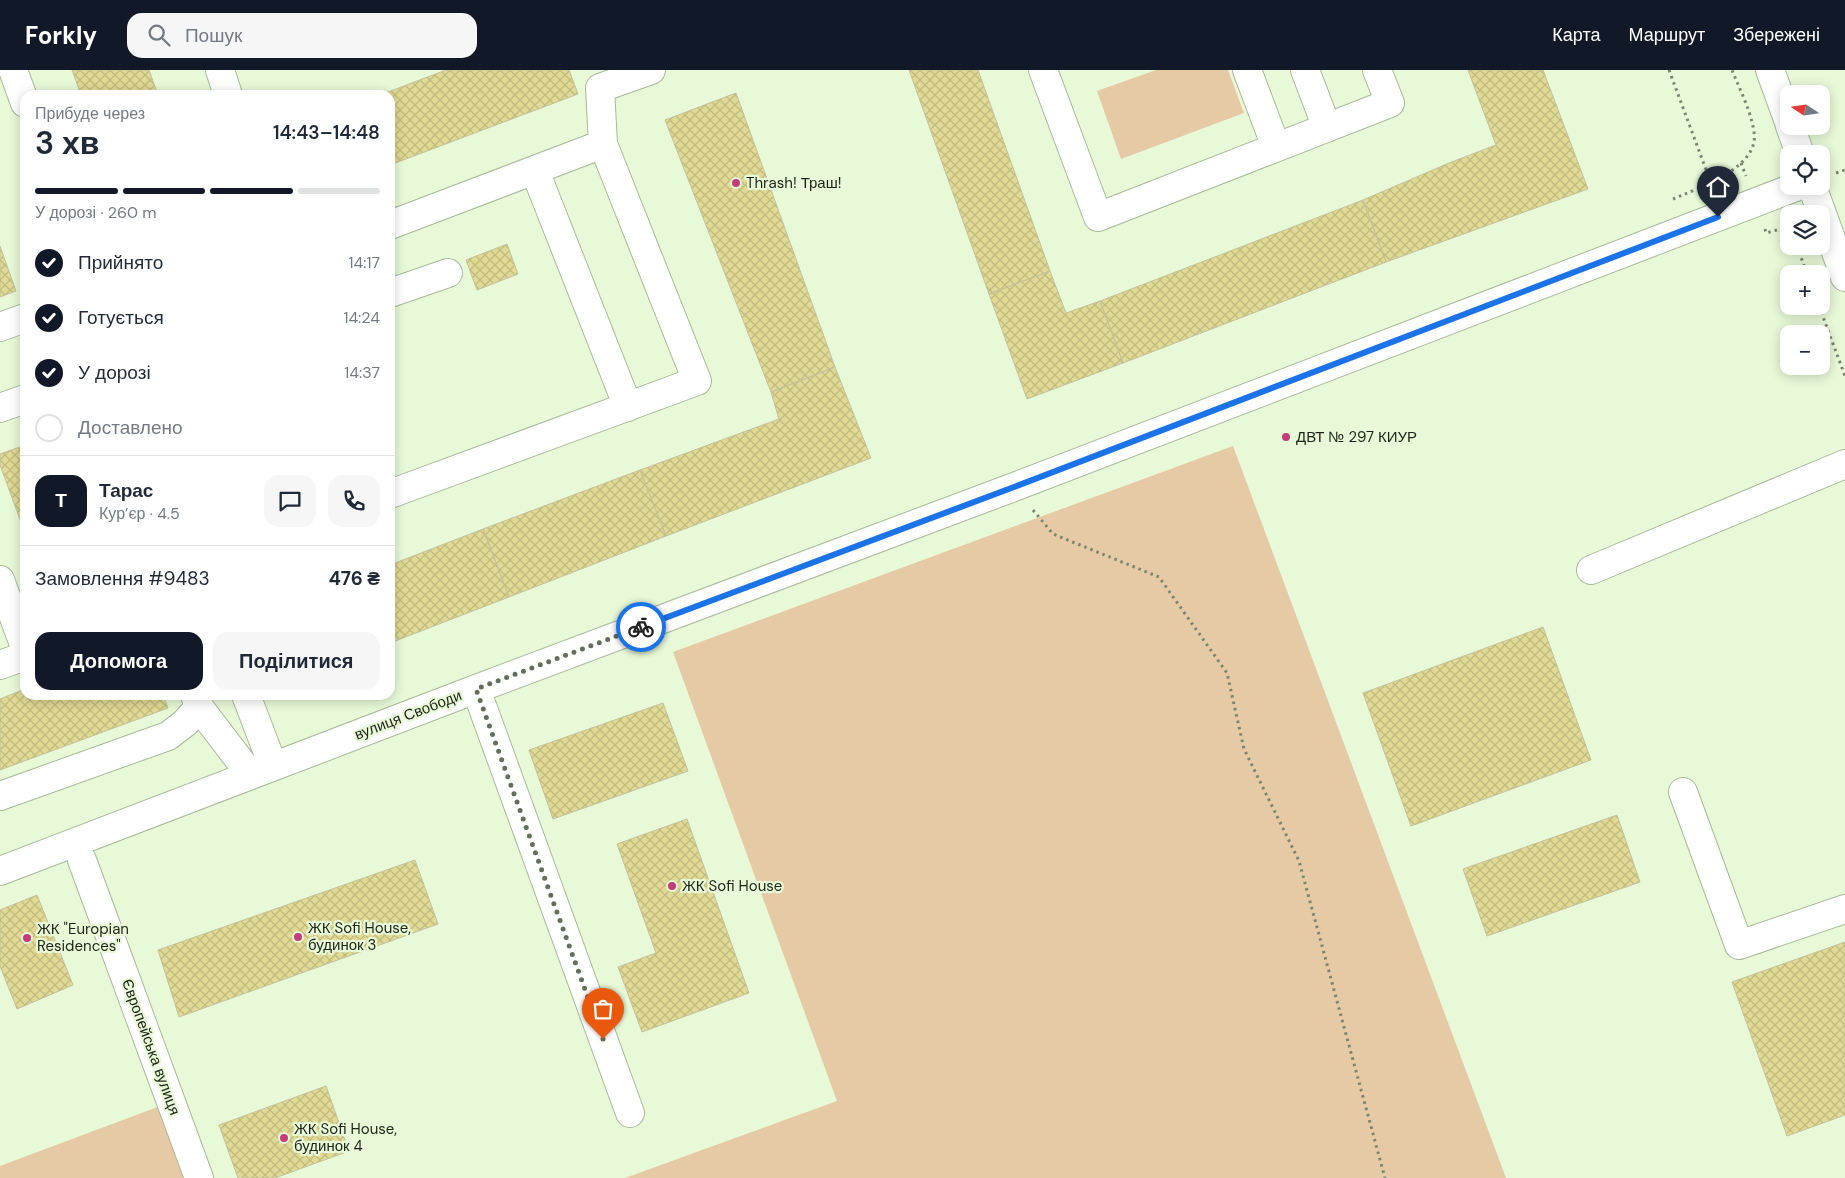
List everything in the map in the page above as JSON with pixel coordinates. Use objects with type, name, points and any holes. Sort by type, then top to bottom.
[{"type":"street","points":[[13,70],[20,90]]},
{"type":"street","points":[[220,70],[226,90]]},
{"type":"street","points":[[395,492],[697,381],[603,144],[596,79],[651,70]]},
{"type":"street","points":[[1044,70],[1098,217],[1390,103],[1377,70]]},
{"type":"street","points":[[1247,70],[1276,147]]},
{"type":"street","points":[[1305,70],[1327,128]]},
{"type":"street","points":[[1770,70],[1780,97]]},
{"type":"street","points":[[395,223],[603,144]]},
{"type":"street","points":[[535,171],[628,407]]},
{"type":"street","name":"вулиця Свободи","points":[[0,871],[262,770],[1014,487],[1780,193]]},
{"type":"street","points":[[1815,195],[1845,278]]},
{"type":"street","points":[[395,292],[448,273]]},
{"type":"street","points":[[0,327],[20,320]]},
{"type":"street","points":[[0,408],[20,401]]},
{"type":"street","points":[[1591,570],[1845,464]]},
{"type":"street","points":[[0,580],[20,634]]},
{"type":"street","points":[[0,665],[20,658]]},
{"type":"street","points":[[476,689],[630,1113]]},
{"type":"street","points":[[247,700],[262,770]]},
{"type":"street","points":[[0,796],[168,736],[185,723],[197,701],[262,770]]},
{"type":"street","points":[[1683,792],[1740,945],[1845,909]]},
{"type":"street","name":"Європейська вулиця","points":[[82,860],[199,1178]]},
{"type":"path","points":[[1669,70],[1711,183]]},
{"type":"path","points":[[1673,199],[1711,183],[1733,170],[1747,157],[1753,144],[1755,134],[1732,70]]},
{"type":"path","points":[[1822,315],[1845,376]]},
{"type":"path","points":[[1014,487],[1053,534],[1159,577],[1227,674],[1244,749],[1299,861],[1384,1178]]},
{"type":"shaded area","points":[[1156,70],[1228,70],[1244,113],[1121,159],[1097,91]]},
{"type":"shaded area","points":[[1233,446],[1506,1178],[625,1178],[837,1101],[673,652]]},
{"type":"shaded area","points":[[171,1102],[199,1178],[0,1178],[0,1166]]},
{"type":"building","points":[[72,70],[149,70],[156,90],[79,90]]},
{"type":"building","points":[[446,70],[569,70],[578,94],[395,163],[395,90],[393,90]]},
{"type":"building","points":[[909,70],[978,70],[1050,271],[989,294]]},
{"type":"building","points":[[1468,70],[1543,70],[1588,189],[1386,262],[1363,200],[1496,145]]},
{"type":"building","points":[[736,93],[835,367],[771,392],[665,120]]},
{"type":"building","points":[[1363,200],[1386,262],[1123,363],[1100,301]]},
{"type":"building","points":[[507,244],[518,274],[477,290],[466,260]]},
{"type":"building","points":[[0,246],[16,291],[0,297]]},
{"type":"building","points":[[1050,271],[1066,313],[1100,301],[1123,363],[1027,399],[989,294]]},
{"type":"building","points":[[835,367],[871,458],[666,536],[640,470],[779,419],[771,392]]},
{"type":"building","points":[[20,447],[20,519],[0,465],[0,454]]},
{"type":"building","points":[[640,470],[666,536],[509,597],[483,529]]},
{"type":"building","points":[[483,529],[509,597],[395,641],[395,563]]},
{"type":"building","points":[[1543,627],[1591,760],[1411,826],[1363,693]]},
{"type":"building","points":[[20,691],[20,700],[165,700],[168,708],[0,770],[0,699]]},
{"type":"building","points":[[663,703],[688,771],[553,819],[529,750]]},
{"type":"building","points":[[1617,815],[1640,882],[1487,936],[1463,869]]},
{"type":"building","name":"ЖК Sofi House","points":[[687,819],[749,993],[642,1032],[618,967],[656,953],[617,844]]},
{"type":"building","name":"ЖК Sofi House, будинок 3","points":[[415,860],[438,924],[179,1017],[158,950]]},
{"type":"building","name":"ЖК \"Europian Residences\"","points":[[37,895],[73,985],[17,1009],[0,966],[0,910]]},
{"type":"building","points":[[1845,942],[1845,1115],[1787,1136],[1732,982]]},
{"type":"building","name":"ЖК Sofi House, будинок 4","points":[[326,1086],[349,1151],[275,1178],[238,1178],[219,1125]]},
{"type":"way so far","points":[[603,1039],[476,689],[641,627]]},
{"type":"place","name":"Thrash! Траш!","points":[[736,183]]},
{"type":"place","name":"ДВТ № 297 КИУР","points":[[1286,437]]},
{"type":"place","name":"ЖК Sofi House","points":[[672,886]]},
{"type":"place","name":"ЖК Sofi House, будинок 3","points":[[298,937]]},
{"type":"place","name":"ЖК \"Europian Residences\"","points":[[27,938]]},
{"type":"place","name":"ЖК Sofi House, будинок 4","points":[[284,1138]]},
{"type":"route","points":[[641,627],[1014,487],[1718,217]]}]
